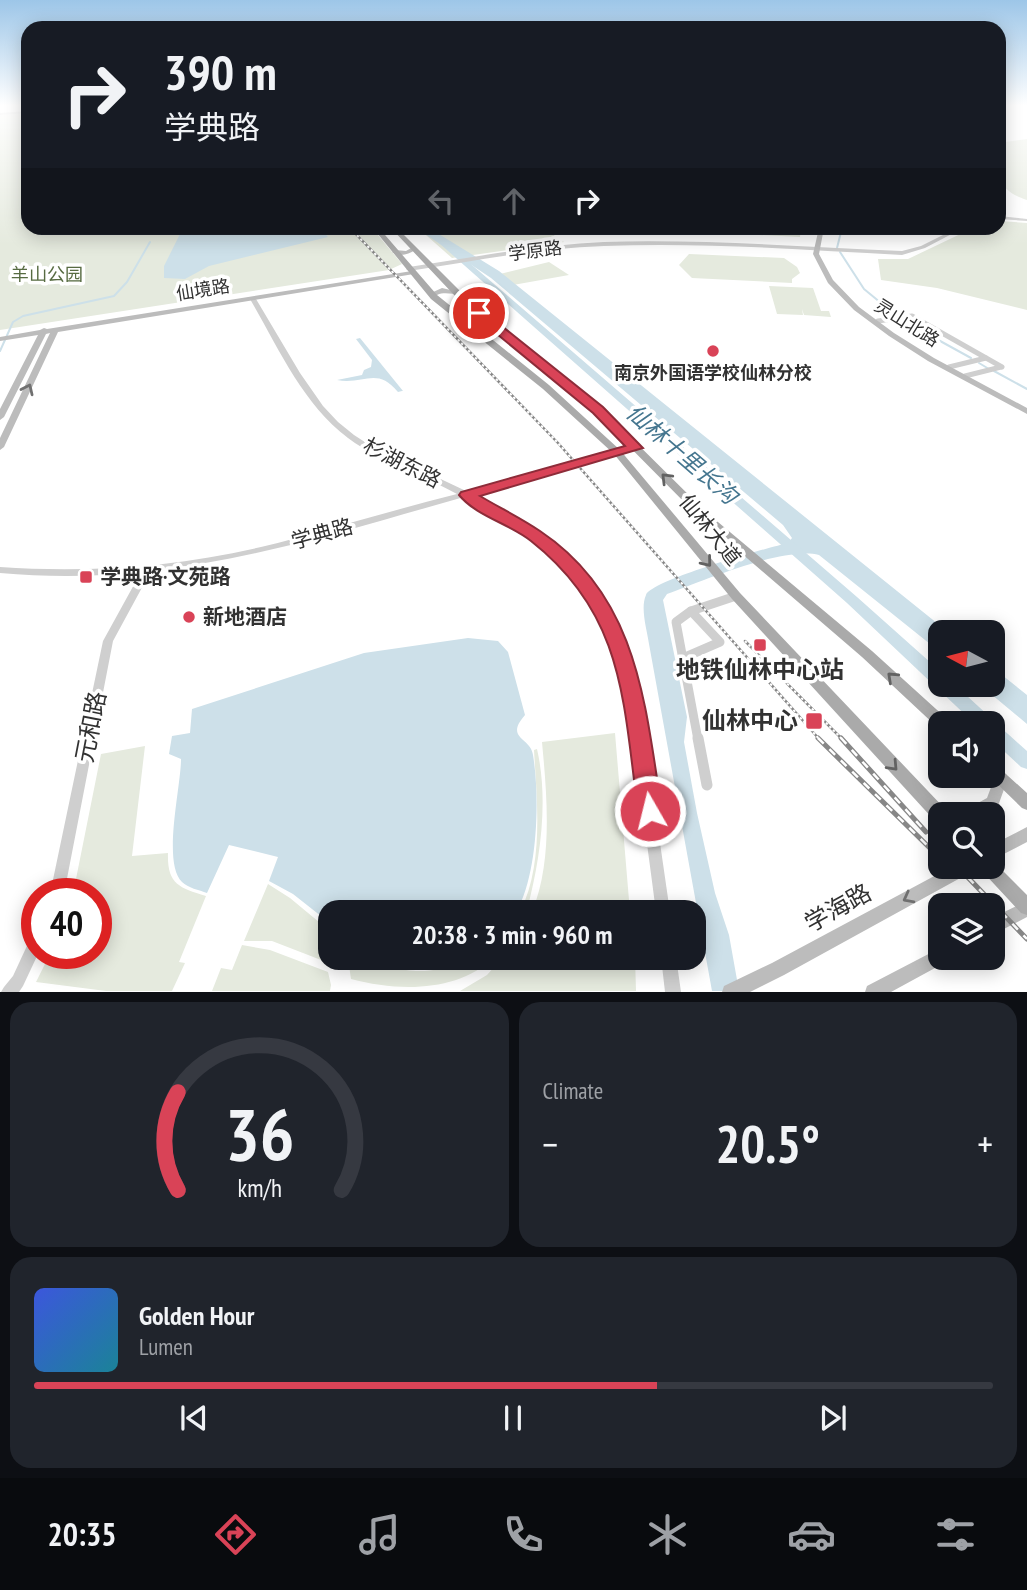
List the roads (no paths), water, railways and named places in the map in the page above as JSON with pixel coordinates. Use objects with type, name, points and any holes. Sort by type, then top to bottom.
[{"type":"main road","name":"仙林大道","points":[[382,235],[434,297],[582,418],[617,452],[736,597],[930,802]]},
{"type":"main road","name":"仙林大道","points":[[400,235],[456,292],[598,410],[702,514],[867,654],[929,711]]},
{"type":"main road","points":[[817,252],[820,235]]},
{"type":"main road","points":[[817,252],[823,235]]},
{"type":"main road","points":[[395,252],[405,253],[413,249]]},
{"type":"main road","name":"灵山北路","points":[[817,252],[834,282],[882,320],[952,366],[1027,408]]},
{"type":"main road","name":"灵山北路","points":[[817,252],[830,284],[855,308],[880,327],[952,366]]},
{"type":"main road","name":"仙境路","points":[[0,336],[253,299],[410,271]]},
{"type":"main road","name":"仙境路","points":[[19,333],[40,333],[52,328],[410,271]]},
{"type":"main road","points":[[434,297],[433,294],[440,291],[456,292]]},
{"type":"main road","points":[[0,447],[52,328]]},
{"type":"main road","points":[[0,417],[40,333]]},
{"type":"main road","points":[[582,418],[593,416],[598,410]]},
{"type":"main road","points":[[1005,782],[1027,803]]},
{"type":"main road","points":[[1005,846],[1027,834]]},
{"type":"main road","name":"学海路","points":[[730,992],[944,879]]},
{"type":"main road","points":[[1000,879],[1027,908],[1005,920]]},
{"type":"main road","points":[[873,992],[928,962]]},
{"type":"street","points":[[1006,218],[1027,220]]},
{"type":"street","name":"学原路","points":[[410,271],[547,252],[617,247],[845,253],[911,251],[945,235]]},
{"type":"street","name":"杉湖东路","points":[[253,299],[314,401],[352,438],[467,495],[536,536],[580,576],[601,607],[623,651],[631,684],[661,900]]},
{"type":"street","points":[[882,320],[912,316],[1002,366],[967,375]]},
{"type":"street","points":[[952,366],[986,358]]},
{"type":"street","name":"学典路","points":[[0,570],[90,572],[148,568],[261,551],[635,448]]},
{"type":"street","name":"元和路","points":[[60,878],[108,642],[148,568]]},
{"type":"street","points":[[707,785],[676,622],[691,611],[736,597]]},
{"type":"street","points":[[683,659],[720,642],[691,611]]},
{"type":"street","points":[[9,992],[24,969]]},
{"type":"street","points":[[670,970],[673,992]]},
{"type":"waterway","name":"仙林十里长沟","points":[[433,235],[852,600],[928,670]]},
{"type":"waterway","points":[[837,248],[840,235]]},
{"type":"waterway","points":[[0,351],[13,322],[23,316],[114,296],[127,282],[150,242]]},
{"type":"waterway","points":[[840,252],[864,289],[898,317]]},
{"type":"waterway","points":[[902,320],[971,358]]},
{"type":"waterway","points":[[979,363],[989,369]]},
{"type":"waterway","points":[[994,371],[1027,389]]},
{"type":"waterway","name":"仙林十里长沟","points":[[957,697],[972,711]]},
{"type":"waterway","name":"仙林十里长沟","points":[[1005,742],[1027,762]]},
{"type":"railway","points":[[357,235],[558,443],[820,740]]},
{"type":"railway","points":[[745,641],[843,740]]},
{"type":"railway","points":[[841,738],[926,832]]},
{"type":"railway","points":[[820,740],[928,846]]},
{"type":"railway","points":[[969,879],[1027,939]]},
{"type":"place","name":"南京外国语学校仙林分校","points":[[713,351]]},
{"type":"place","name":"学典路·文苑路","points":[[86,577]]},
{"type":"place","name":"新地酒店","points":[[189,617]]},
{"type":"place","name":"地铁仙林中心站","points":[[760,645]]},
{"type":"place","name":"仙林中心","points":[[814,721]]},
{"type":"park label","name":"羊山公园","points":[[47,275]]}]
